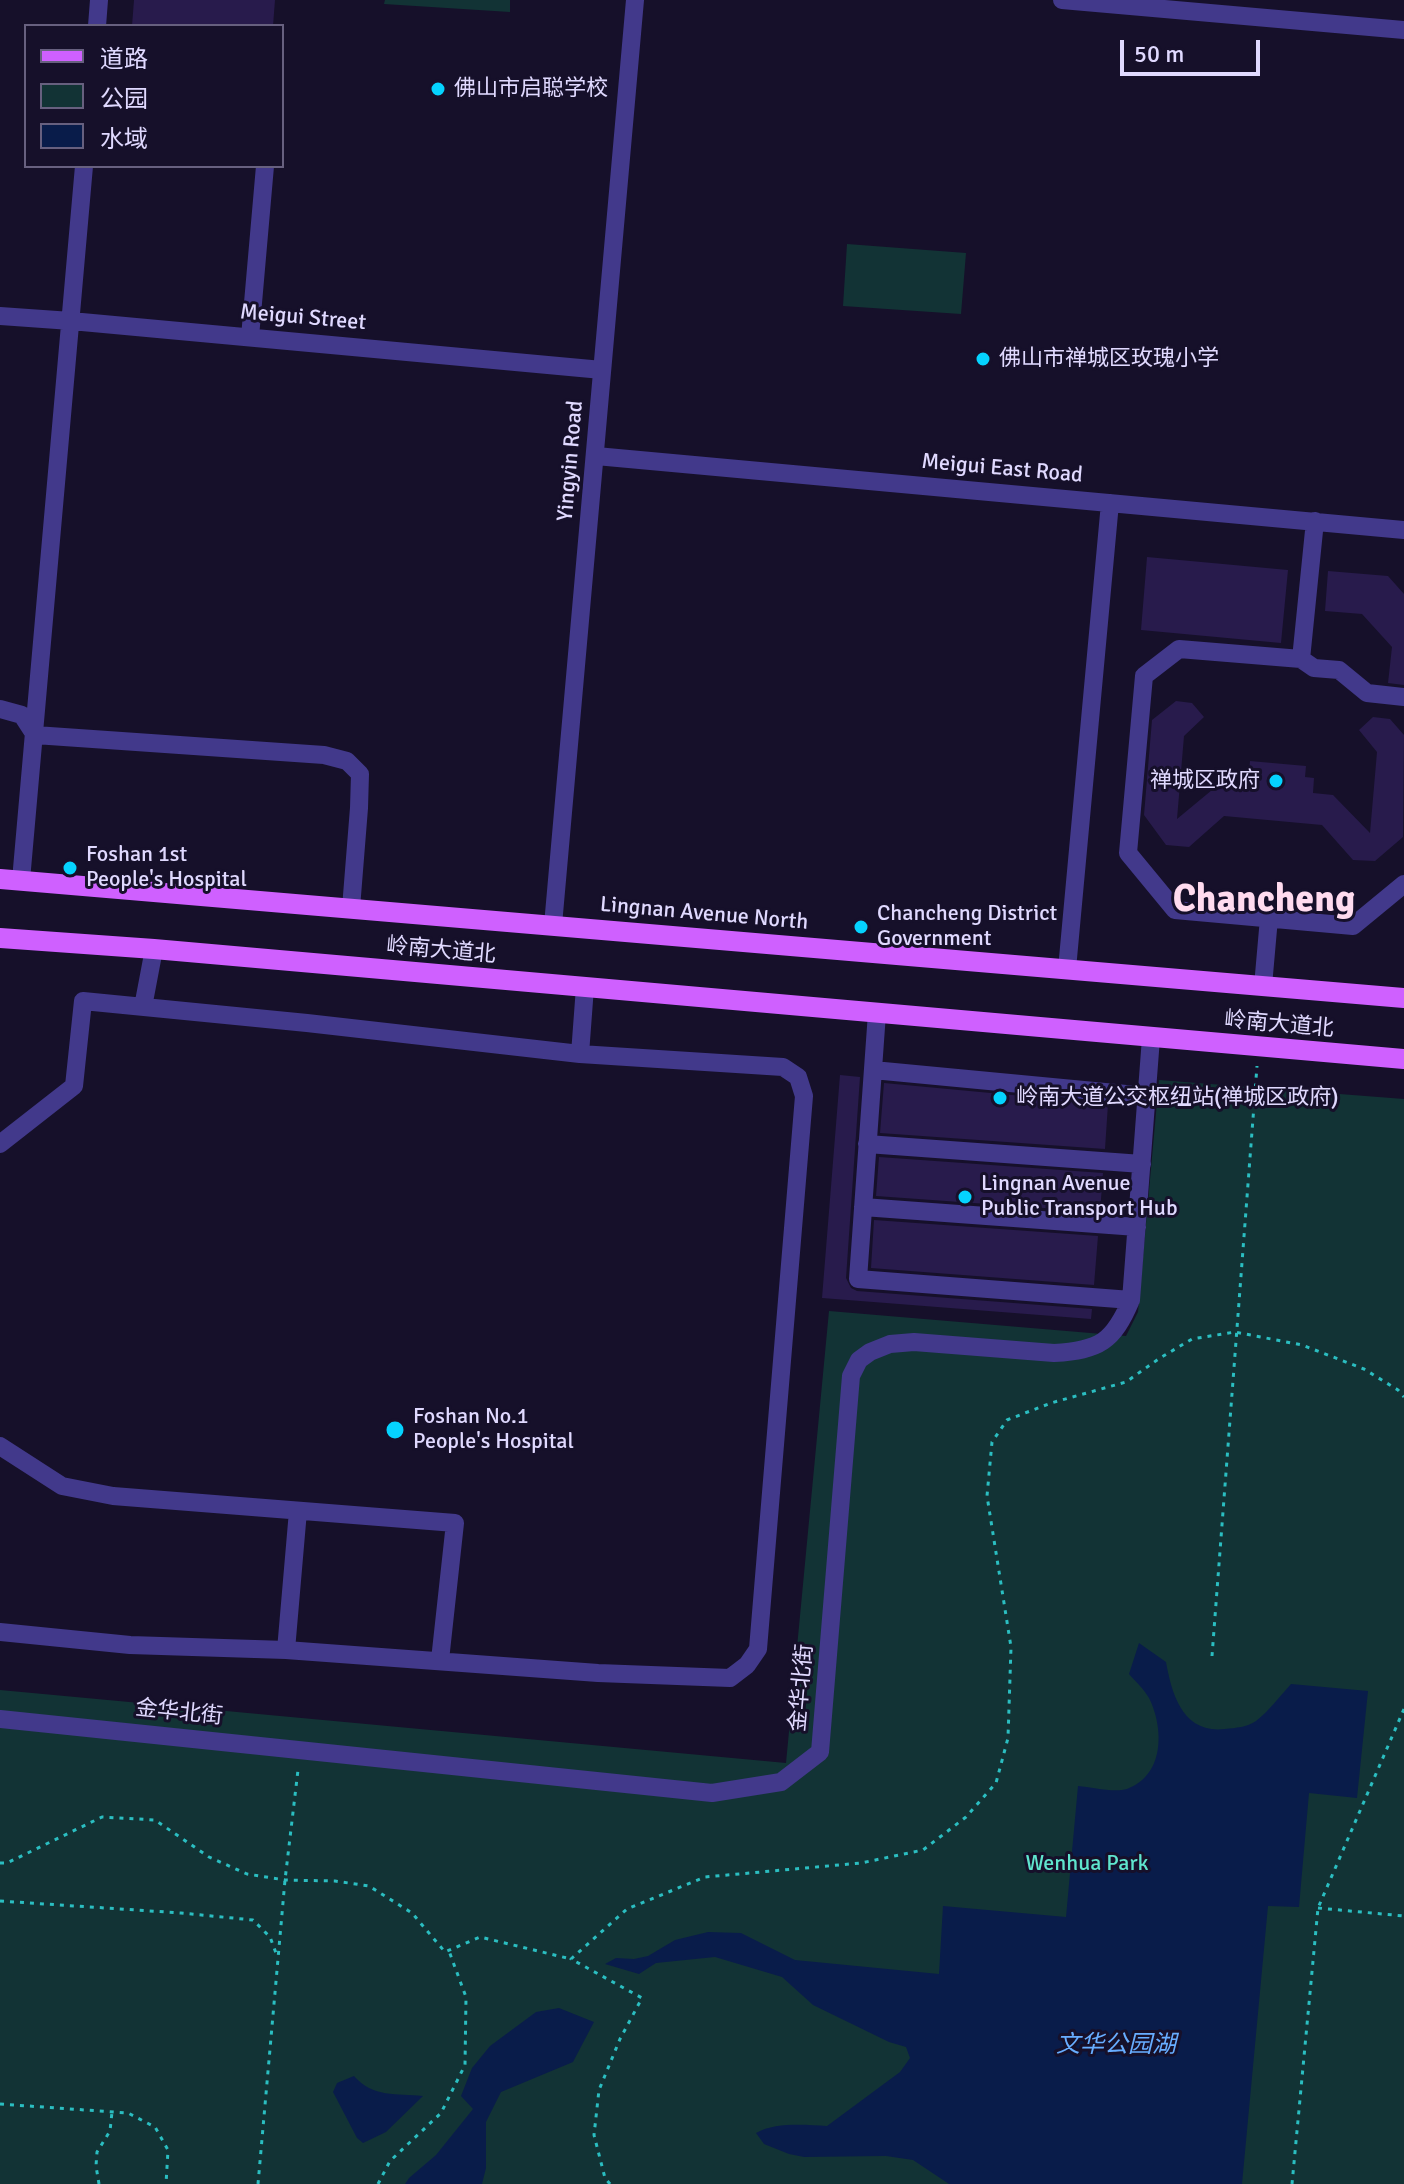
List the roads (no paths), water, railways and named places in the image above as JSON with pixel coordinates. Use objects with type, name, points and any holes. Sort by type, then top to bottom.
[{"type":"main road","name":"Lingnan Avenue North","points":[[0,879],[1404,998]]},
{"type":"main road","name":"岭南大道北","points":[[0,938],[1404,1059]]},
{"type":"street","points":[[97,24],[99,0]]},
{"type":"street","name":"Yingyin Road","points":[[553,925],[635,0]]},
{"type":"street","points":[[1062,0],[1135,3],[1404,30]]},
{"type":"street","points":[[21,880],[84,168]]},
{"type":"street","points":[[250,337],[265,168]]},
{"type":"street","name":"Meigui Street","points":[[0,316],[602,370]]},
{"type":"street","name":"Meigui East Road","points":[[596,456],[1404,530]]},
{"type":"street","points":[[1067,969],[1110,503]]},
{"type":"street","points":[[1301,659],[1315,521]]},
{"type":"street","points":[[1404,697],[1367,693],[1339,670],[1314,668],[1301,659],[1179,649],[1144,676],[1128,853],[1175,910],[1353,926],[1404,884]]},
{"type":"street","points":[[0,709],[22,715],[35,735]]},
{"type":"street","points":[[35,735],[324,755],[347,761],[360,774],[351,908]]},
{"type":"street","points":[[1263,986],[1269,918]]},
{"type":"street","points":[[143,1007],[154,949]]},
{"type":"street","points":[[580,1054],[585,987]]},
{"type":"street","points":[[0,1144],[74,1086],[83,1001],[580,1054],[783,1067],[798,1077],[804,1096],[758,1649],[747,1665],[730,1678],[598,1673],[286,1650],[130,1645],[0,1632]]},
{"type":"street","points":[[877,1013],[858,1279],[1131,1300]]},
{"type":"street","name":"金华北街","points":[[0,1719],[712,1793],[781,1782],[820,1752],[851,1376],[859,1360],[890,1344],[914,1342],[1054,1353],[1095,1347],[1108,1338],[1121,1323],[1131,1300],[1151,1038]]},
{"type":"street","points":[[873,1070],[1147,1096]]},
{"type":"street","points":[[867,1144],[1142,1164]]},
{"type":"street","points":[[863,1207],[1137,1227]]},
{"type":"street","points":[[0,1446],[62,1486],[113,1496],[455,1523],[440,1660]]},
{"type":"street","points":[[286,1650],[298,1511]]},
{"type":"water","name":"文华公园湖","points":[[1139,1643],[1166,1662],[1176,1699],[1189,1719],[1211,1729],[1237,1728],[1253,1723],[1291,1684],[1368,1691],[1357,1798],[1309,1793],[1299,1907],[1268,1906],[1242,2184],[949,2184],[913,2160],[886,2156],[804,2157],[764,2144],[756,2133],[772,2127],[827,2126],[900,2072],[910,2058],[906,2047],[889,2042],[813,2005],[782,1977],[715,1957],[656,1963],[639,1974],[605,1964],[616,1958],[648,1956],[675,1940],[708,1932],[741,1933],[795,1960],[939,1974],[943,1906],[1066,1917],[1078,1786],[1127,1789],[1149,1773],[1155,1762],[1159,1736],[1154,1710],[1147,1695],[1129,1674]]},
{"type":"water","points":[[559,2008],[594,2022],[573,2062],[501,2092],[486,2122],[486,2168],[482,2184],[405,2184],[436,2155],[473,2109],[461,2096],[472,2068],[490,2046],[536,2012]]},
{"type":"water","points":[[354,2076],[377,2091],[423,2096],[386,2132],[363,2143],[357,2138],[333,2092],[337,2083]]},
{"type":"place","name":"佛山市启聪学校","points":[[438,89]]},
{"type":"place","name":"佛山市禅城区玫瑰小学","points":[[983,359]]},
{"type":"place","name":"禅城区政府","points":[[1276,781]]},
{"type":"place","name":"Foshan 1st People's Hospital","points":[[70,868]]},
{"type":"place","name":"Chancheng District Government","points":[[861,927]]},
{"type":"place","name":"岭南大道公交枢纽站(禅城区政府)","points":[[1000,1098]]},
{"type":"place","name":"Lingnan Avenue Public Transport Hub","points":[[965,1197]]},
{"type":"place","name":"Foshan No.1 People's Hospital","points":[[395,1430]]},
{"type":"district","name":"Chancheng","points":[[1264,901]]},
{"type":"park label","name":"Wenhua Park","points":[[1087,1864]]}]
